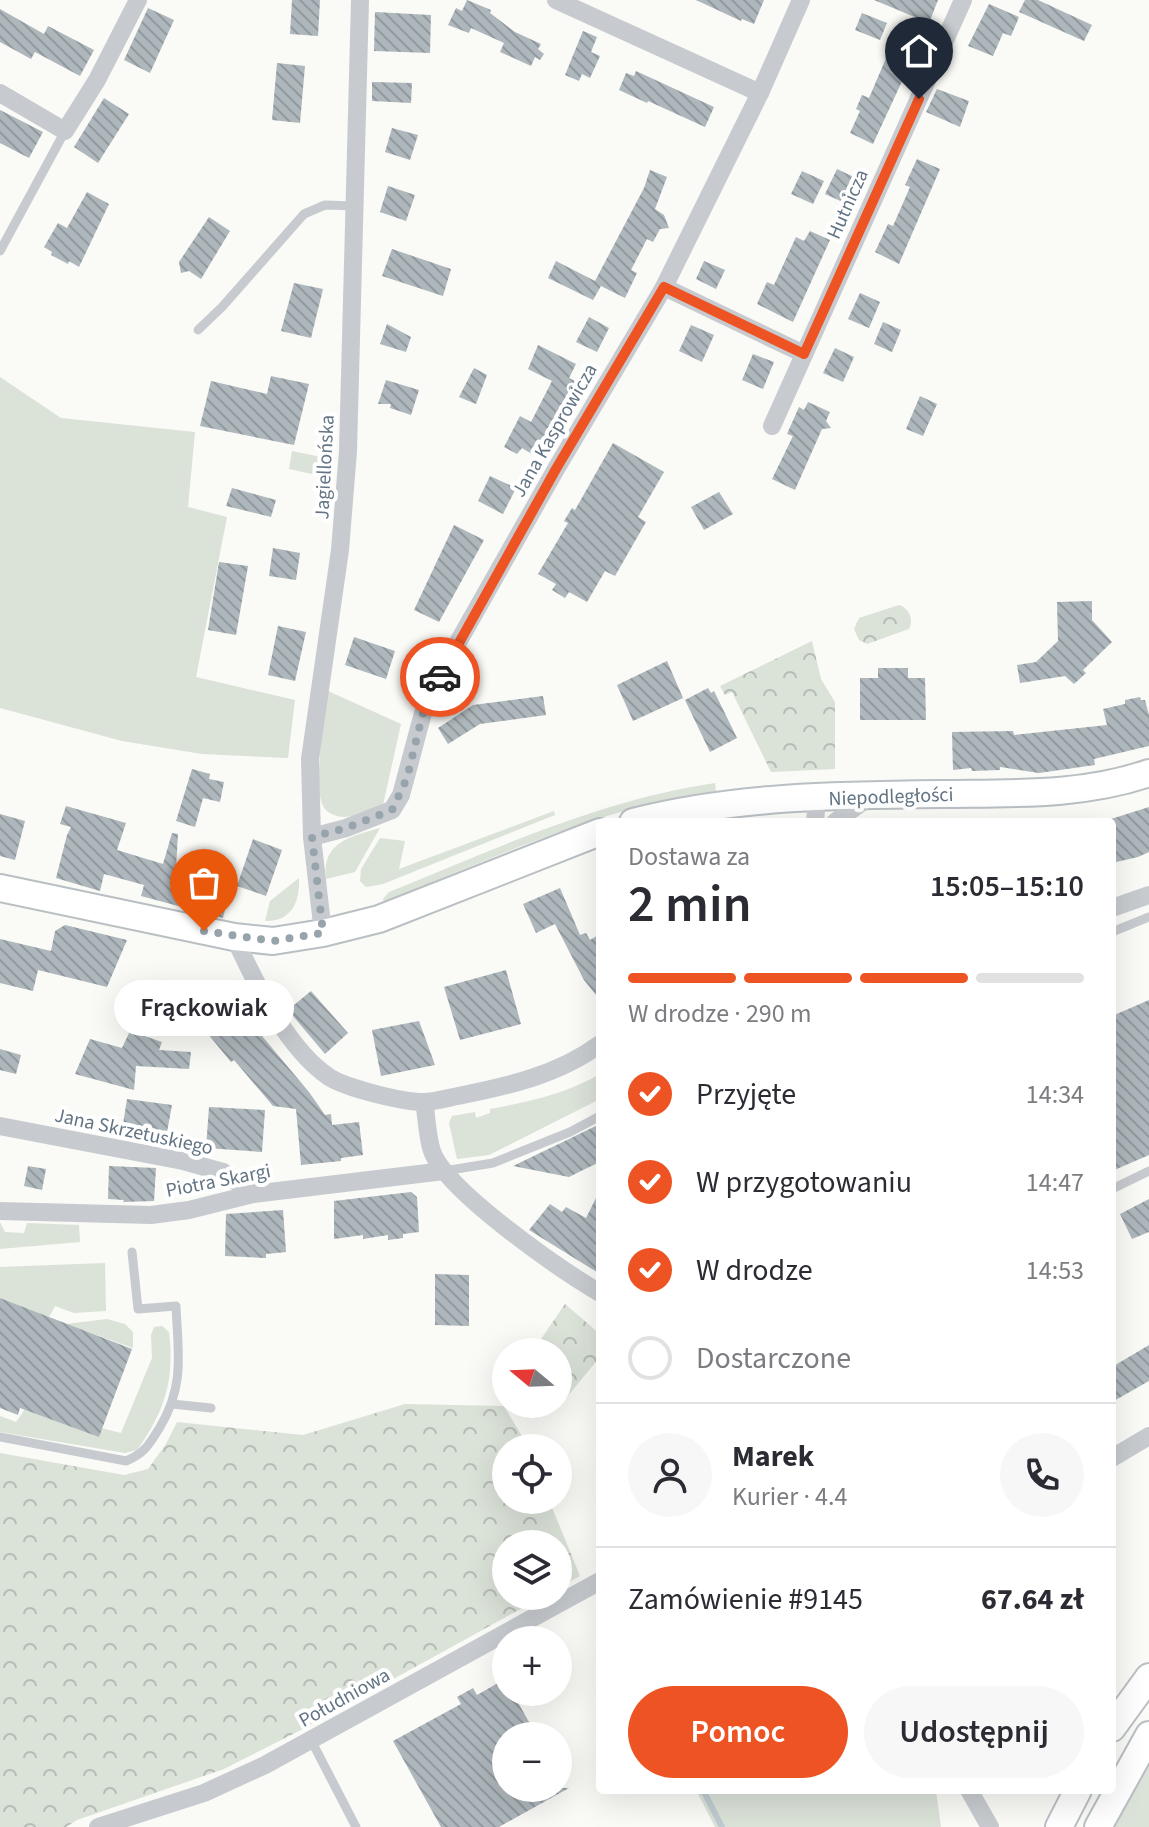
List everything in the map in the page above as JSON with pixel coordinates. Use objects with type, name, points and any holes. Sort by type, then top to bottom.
[{"type":"street","points":[[0,93],[65,131],[97,80],[138,0]]},
{"type":"street","name":"Jagiellońska","points":[[323,933],[312,837],[310,759],[340,550],[348,451],[360,0]]},
{"type":"street","points":[[556,0],[760,93]]},
{"type":"street","name":"Jana Kasprowicza","points":[[312,837],[392,810],[407,778],[423,713],[448,660],[664,287],[760,93],[801,0]]},
{"type":"street","name":"Hutnicza","points":[[772,426],[963,0]]},
{"type":"street","points":[[664,287],[804,354]]},
{"type":"street","name":"Niepodległości","points":[[649,818],[722,804],[816,810],[869,797],[1077,790],[1149,773]]},
{"type":"street","points":[[840,818],[869,797]]},
{"type":"street","points":[[0,888],[234,937],[273,941],[379,919],[596,834]]},
{"type":"street","points":[[1116,907],[1149,895]]},
{"type":"street","points":[[234,937],[257,986],[281,1024],[312,1062],[331,1078],[393,1098],[424,1102],[499,1088],[549,1073],[596,1047]]},
{"type":"street","points":[[424,1102],[432,1151],[444,1171],[510,1230],[564,1272],[596,1291]]},
{"type":"street","name":"Jana Skrzetuskiego","points":[[0,1126],[183,1161],[223,1172],[238,1180],[253,1194]]},
{"type":"street","name":"Piotra Skargi","points":[[0,1211],[151,1215],[189,1210],[253,1194],[444,1171]]},
{"type":"street","points":[[1116,1456],[1149,1436]]},
{"type":"street","name":"Południowa","points":[[98,1827],[204,1793],[265,1765],[596,1583]]},
{"type":"street","points":[[1116,1722],[1149,1677]]},
{"type":"street","points":[[1098,1827],[1149,1735]]},
{"type":"street","points":[[971,1794],[990,1827]]},
{"type":"street","points":[[1059,1827],[1076,1794]]},
{"type":"lane","points":[[0,251],[65,131]]},
{"type":"lane","points":[[198,330],[304,214],[325,205],[355,206]]},
{"type":"lane","points":[[1116,930],[1149,917]]},
{"type":"lane","points":[[444,1171],[493,1163],[596,1118]]},
{"type":"lane","points":[[1116,1187],[1149,1171]]},
{"type":"lane","points":[[0,1437],[126,1461],[142,1454],[172,1404],[177,1388],[176,1306],[138,1309],[132,1252]]},
{"type":"lane","points":[[172,1404],[211,1408]]},
{"type":"lane","points":[[311,1740],[356,1827]]},
{"type":"green space","points":[[0,377],[61,418],[195,432],[188,507],[227,517],[196,677],[295,700],[288,758],[202,754],[122,741],[0,708]]},
{"type":"green space","points":[[292,451],[331,459],[331,473],[326,477],[289,469]]},
{"type":"green space","points":[[899,605],[910,615],[909,629],[867,644],[859,640],[854,629],[859,618]]},
{"type":"green space","points":[[812,641],[821,679],[835,702],[835,769],[771,772],[732,692],[725,695],[720,686]]},
{"type":"green space","points":[[328,691],[401,724],[383,805],[354,816],[331,814],[321,800],[320,752]]},
{"type":"green space","points":[[715,783],[716,791],[596,818],[384,902],[389,892],[508,843],[630,801]]},
{"type":"green space","points":[[554,811],[555,815],[383,884],[366,887],[360,881],[361,869],[380,838],[405,841],[399,869]]},
{"type":"green space","points":[[380,828],[355,872],[326,879],[328,857],[334,849],[349,838]]},
{"type":"green space","points":[[299,878],[296,902],[288,914],[265,921],[270,901]]},
{"type":"green space","points":[[596,1076],[596,1101],[489,1155],[457,1159],[449,1123],[452,1116],[475,1112],[476,1118],[490,1113],[490,1109],[574,1087]]},
{"type":"green space","points":[[0,1222],[5,1232],[24,1233],[27,1223],[79,1225],[80,1242],[0,1249]]},
{"type":"green space","points":[[105,1263],[106,1311],[74,1313],[55,1306],[49,1317],[0,1298],[0,1267]]},
{"type":"green space","points":[[565,1304],[596,1331],[596,1362],[572,1391],[572,1338],[542,1338]]},
{"type":"green space","points":[[107,1319],[125,1324],[133,1332],[133,1348],[66,1324]]},
{"type":"green space","points":[[162,1326],[169,1332],[169,1380],[155,1422],[137,1450],[125,1453],[0,1432],[0,1416],[16,1422],[25,1409],[121,1433],[152,1358],[151,1335],[154,1327]]},
{"type":"green space","points":[[405,1404],[492,1406],[492,1418],[511,1418],[521,1434],[492,1434],[492,1514],[555,1514],[561,1530],[492,1530],[492,1610],[519,1610],[224,1769],[77,1820],[66,1827],[0,1827],[0,1453],[124,1475],[148,1469],[177,1422],[303,1435]]},
{"type":"green space","points":[[572,1556],[580,1576],[572,1580]]},
{"type":"green space","points":[[1149,1763],[1149,1827],[1114,1827]]},
{"type":"green space","points":[[698,1794],[937,1794],[941,1827],[715,1827]]},
{"type":"building","points":[[292,0],[320,0],[318,36],[290,34]]},
{"type":"building","points":[[467,0],[491,10],[490,13],[515,32],[541,44],[538,49],[544,54],[540,60],[535,57],[531,66],[500,52],[504,43],[471,28],[469,33],[448,25],[456,8],[462,11]]},
{"type":"building","points":[[696,0],[764,0],[754,24]]},
{"type":"building","points":[[874,0],[938,0],[929,23]]},
{"type":"building","points":[[1025,0],[1038,0],[1092,25],[1084,41],[1019,12]]},
{"type":"building","points":[[989,4],[1019,17],[1011,36],[1003,33],[993,56],[968,46]]},
{"type":"building","points":[[148,8],[174,20],[150,73],[124,60]]},
{"type":"building","points":[[0,9],[44,34],[48,26],[94,50],[80,76],[35,52],[31,59],[0,42]]},
{"type":"building","points":[[375,12],[431,15],[430,53],[374,51]]},
{"type":"building","points":[[862,13],[887,23],[880,40],[855,30]]},
{"type":"building","points":[[583,31],[597,37],[591,52],[600,56],[590,78],[582,74],[579,81],[565,75]]},
{"type":"building","points":[[890,49],[912,59],[908,68],[912,74],[904,77],[873,144],[850,133],[860,111],[856,109],[862,95],[869,98]]},
{"type":"building","points":[[277,63],[305,66],[300,123],[272,120]]},
{"type":"building","points":[[636,71],[714,107],[705,127],[619,90],[626,73],[634,76]]},
{"type":"building","points":[[372,82],[412,83],[411,103],[372,101]]},
{"type":"building","points":[[937,89],[969,101],[960,127],[926,112]]},
{"type":"building","points":[[104,98],[129,114],[98,163],[74,147]]},
{"type":"building","points":[[0,110],[43,132],[29,158],[0,143]]},
{"type":"building","points":[[392,128],[418,135],[410,160],[385,152]]},
{"type":"building","points":[[917,159],[940,169],[899,264],[875,252],[888,224],[893,226],[910,187],[905,185]]},
{"type":"building","points":[[837,169],[858,179],[847,204],[825,194]]},
{"type":"building","points":[[650,170],[667,177],[655,209],[664,215],[669,228],[660,229],[653,242],[647,239],[631,270],[637,273],[625,298],[601,286],[593,300],[548,278],[556,261],[595,281],[644,188]]},
{"type":"building","points":[[802,171],[824,181],[813,204],[791,194]]},
{"type":"building","points":[[388,186],[415,195],[406,221],[380,212]]},
{"type":"building","points":[[87,192],[109,204],[79,267],[51,255],[52,252],[44,247],[58,223],[67,228]]},
{"type":"building","points":[[209,217],[230,231],[201,279],[189,271],[181,273],[179,262]]},
{"type":"building","points":[[810,231],[830,240],[793,322],[757,304],[767,282],[774,285],[796,237],[804,241]]},
{"type":"building","points":[[392,249],[451,269],[443,296],[382,276]]},
{"type":"building","points":[[704,261],[725,270],[716,289],[696,279]]},
{"type":"building","points":[[294,283],[323,289],[311,338],[281,331]]},
{"type":"building","points":[[860,293],[880,302],[869,328],[848,319]]},
{"type":"building","points":[[589,317],[609,328],[597,352],[576,342]]},
{"type":"building","points":[[883,322],[901,330],[892,352],[874,344]]},
{"type":"building","points":[[387,324],[411,337],[406,352],[380,344]]},
{"type":"building","points":[[691,325],[714,335],[702,362],[679,351]]},
{"type":"building","points":[[538,345],[576,364],[569,378],[577,382],[535,456],[522,448],[517,454],[504,447],[520,416],[531,422],[552,381],[528,369]]},
{"type":"building","points":[[835,348],[854,357],[843,382],[823,373]]},
{"type":"building","points":[[753,354],[774,362],[763,389],[742,380]]},
{"type":"building","points":[[474,368],[487,375],[476,404],[459,397]]},
{"type":"building","points":[[271,376],[309,384],[294,445],[200,426],[211,381],[267,394]]},
{"type":"building","points":[[386,380],[419,390],[411,415],[390,408],[391,404],[378,404]]},
{"type":"building","points":[[920,396],[937,404],[923,436],[906,429]]},
{"type":"building","points":[[808,402],[830,412],[826,421],[831,428],[822,429],[795,490],[772,479],[793,436],[787,434],[799,407],[804,410]]},
{"type":"building","points":[[613,443],[664,472],[638,517],[646,522],[615,576],[605,571],[587,602],[569,592],[565,598],[552,590],[556,584],[538,574],[568,523],[564,521],[572,508],[575,510]]},
{"type":"building","points":[[490,476],[516,488],[503,514],[478,501]]},
{"type":"building","points":[[232,488],[276,500],[271,517],[226,506]]},
{"type":"building","points":[[719,492],[733,514],[704,530],[691,507]]},
{"type":"building","points":[[454,525],[484,540],[439,622],[414,610]]},
{"type":"building","points":[[273,548],[300,553],[296,580],[269,576]]},
{"type":"building","points":[[219,562],[248,566],[236,635],[208,630]]},
{"type":"building","points":[[1092,601],[1092,620],[1112,642],[1083,670],[1086,673],[1074,684],[1065,676],[1020,683],[1017,665],[1036,662],[1058,641],[1057,602]]},
{"type":"building","points":[[278,626],[306,632],[295,681],[268,675]]},
{"type":"building","points":[[354,637],[395,651],[386,679],[345,665]]},
{"type":"building","points":[[667,661],[683,698],[633,721],[617,685]]},
{"type":"building","points":[[878,668],[908,668],[908,678],[925,678],[926,720],[860,720],[860,678],[878,678]]},
{"type":"building","points":[[708,688],[711,693],[714,691],[737,738],[710,752],[685,700]]},
{"type":"building","points":[[543,696],[546,715],[480,724],[448,744],[438,728],[473,705]]},
{"type":"building","points":[[1140,697],[1145,700],[1149,715],[1149,746],[1094,759],[1095,765],[1039,773],[1000,767],[1000,770],[953,770],[952,732],[1013,731],[1014,735],[1107,725],[1103,709]]},
{"type":"building","points":[[192,769],[210,774],[209,779],[224,782],[220,802],[203,798],[195,827],[176,821]]},
{"type":"building","points":[[66,806],[126,823],[117,850],[163,864],[172,833],[178,834],[176,869],[210,882],[212,879],[231,885],[223,918],[141,896],[144,885],[104,874],[100,891],[56,878],[71,827],[60,824]]},
{"type":"building","points":[[1149,807],[1149,852],[1116,862],[1114,818]]},
{"type":"building","points":[[0,814],[25,821],[15,860],[0,856]]},
{"type":"building","points":[[253,839],[282,850],[266,896],[237,886]]},
{"type":"building","points":[[560,888],[580,935],[586,933],[590,940],[596,936],[596,995],[584,980],[555,924],[536,933],[523,904]]},
{"type":"building","points":[[65,925],[127,940],[107,987],[38,970],[33,991],[0,983],[0,939],[51,951],[55,931]]},
{"type":"building","points":[[506,970],[521,1024],[460,1040],[444,987]]},
{"type":"building","points":[[311,991],[348,1033],[325,1054],[288,1010]]},
{"type":"building","points":[[1149,1000],[1149,1155],[1116,1169],[1116,1014]]},
{"type":"building","points":[[235,1004],[325,1115],[331,1114],[332,1125],[359,1122],[363,1155],[341,1158],[341,1161],[301,1165],[296,1109],[273,1106],[203,1028]]},
{"type":"building","points":[[419,1021],[435,1065],[381,1076],[372,1030]]},
{"type":"building","points":[[130,1031],[162,1042],[159,1050],[191,1052],[189,1069],[136,1066],[134,1090],[75,1074],[90,1039],[122,1048]]},
{"type":"building","points":[[0,1049],[21,1055],[16,1074],[0,1070]]},
{"type":"building","points":[[127,1099],[172,1105],[165,1143],[121,1137]]},
{"type":"building","points":[[209,1107],[265,1110],[262,1152],[206,1148]]},
{"type":"building","points":[[596,1126],[596,1164],[569,1177],[513,1166]]},
{"type":"building","points":[[28,1166],[46,1169],[42,1190],[24,1186]]},
{"type":"building","points":[[109,1166],[156,1168],[154,1201],[108,1199]]},
{"type":"building","points":[[411,1192],[417,1197],[419,1232],[388,1240],[388,1235],[334,1239],[334,1201]]},
{"type":"building","points":[[596,1198],[596,1272],[529,1230],[550,1204],[562,1212],[566,1207],[586,1218]]},
{"type":"building","points":[[1149,1199],[1149,1232],[1132,1239],[1120,1214]]},
{"type":"building","points":[[283,1210],[286,1252],[266,1254],[266,1258],[225,1256],[226,1214]]},
{"type":"building","points":[[435,1274],[469,1275],[469,1326],[435,1325]]},
{"type":"building","points":[[0,1298],[132,1349],[99,1437],[20,1408],[18,1415],[0,1408]]},
{"type":"building","points":[[1149,1345],[1149,1381],[1116,1400],[1116,1365]]},
{"type":"building","points":[[492,1686],[492,1706],[520,1706],[529,1722],[492,1722],[492,1802],[544,1802],[499,1827],[441,1827],[393,1741],[461,1704],[457,1697],[473,1688],[477,1695]]},
{"type":"waterway","points":[[705,1794],[722,1827]]},
{"type":"way so far","points":[[204,931],[273,941],[323,933],[312,837],[392,810],[407,778],[415,735],[440,677]]},
{"type":"place","name":"Frąckowiak","points":[[204,931]]},
{"type":"route","points":[[440,677],[556,469],[664,287],[804,354],[919,99]]}]
